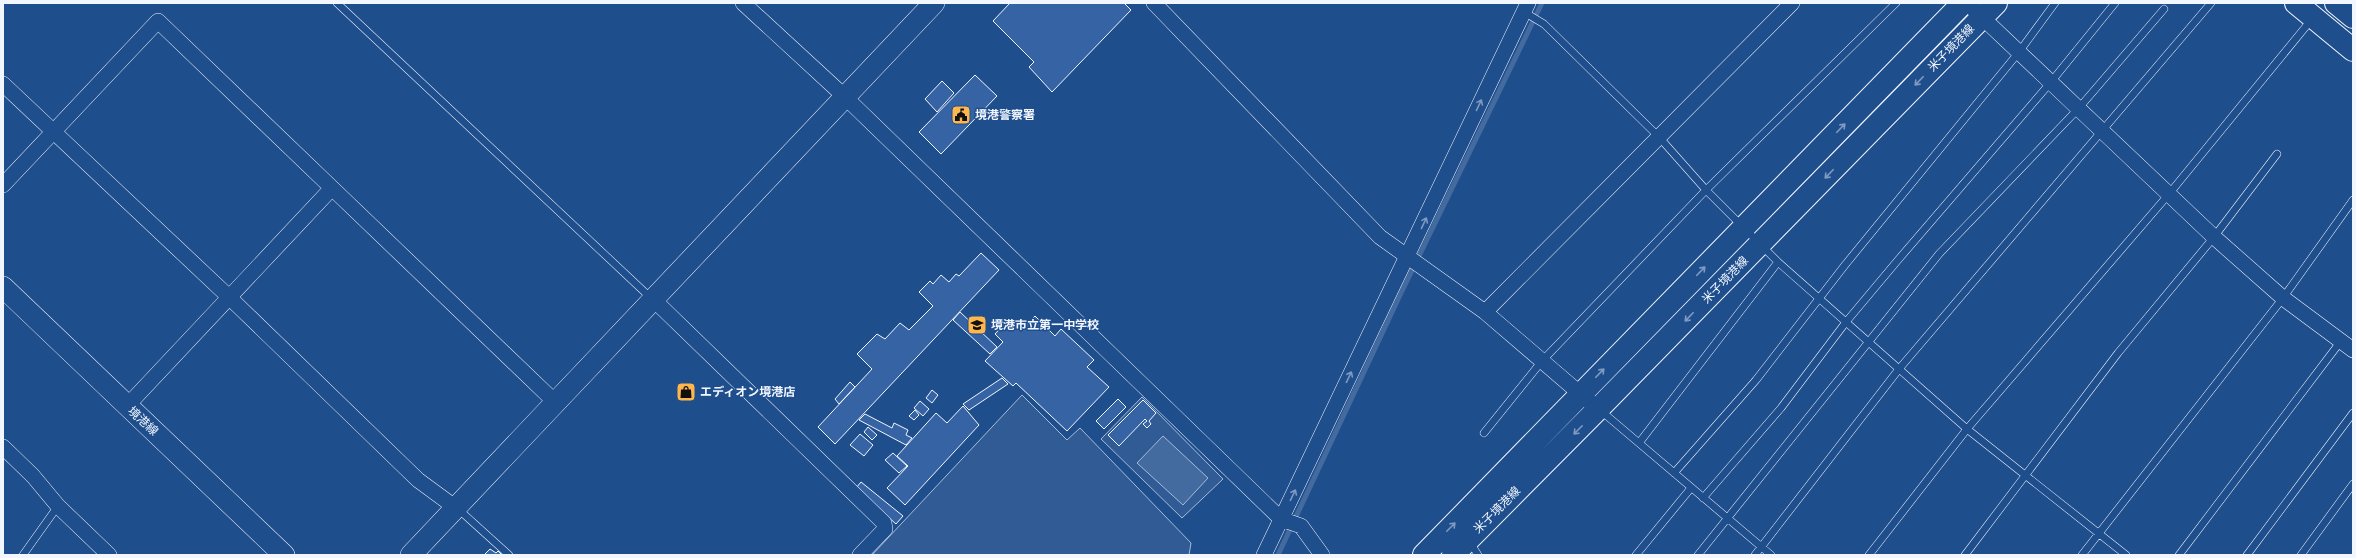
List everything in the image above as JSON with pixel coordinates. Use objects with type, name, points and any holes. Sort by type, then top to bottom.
[{"type":"main road","name":"米子境港線","points":[[1424,555],[1963,3]]},
{"type":"main road","points":[[2296,3],[2353,50]]},
{"type":"main road","points":[[2336,3],[2353,17]]},
{"type":"main road","name":"米子境港線","points":[[1453,555],[1473,547],[1598,409],[1759,245],[1982,8]]},
{"type":"street","points":[[743,3],[844,96],[1282,518],[1301,526],[1322,555]]},
{"type":"street","points":[[411,555],[844,96],[934,3]]},
{"type":"street","points":[[1154,3],[1362,220],[1407,258],[1485,312],[1598,409]]},
{"type":"street","points":[[1485,312],[1792,3]]},
{"type":"street","points":[[1264,555],[1526,8]]},
{"type":"street","points":[[1982,8],[2019,52],[2103,130],[2214,237],[2283,298],[2347,345]]},
{"type":"street","points":[[3,185],[158,21],[555,402]]},
{"type":"street","points":[[3,84],[229,297],[418,480],[456,508]]},
{"type":"street","points":[[127,406],[332,188]]},
{"type":"street","name":"境港線","points":[[3,287],[284,555]]},
{"type":"street","points":[[653,300],[884,523],[884,529],[860,555]]},
{"type":"street","points":[[3,447],[33,476],[58,506],[110,555]]},
{"type":"lane","points":[[337,3],[653,300]]},
{"type":"lane","points":[[1484,432],[1542,361],[1706,190],[1896,3]]},
{"type":"lane","points":[[1674,473],[1756,380],[1819,298],[2019,52],[2055,3]]},
{"type":"lane","points":[[1703,498],[1781,408],[1846,322],[2051,82],[2115,3]]},
{"type":"lane","points":[[1755,555],[1899,369],[2211,3]]},
{"type":"lane","points":[[1526,8],[1659,137],[1706,190],[1759,245],[1967,429],[2126,555]]},
{"type":"lane","points":[[1698,555],[1728,519],[1867,341],[1939,254],[2079,108],[2164,8]]},
{"type":"lane","points":[[1869,555],[1967,429],[2169,194],[2313,18]]},
{"type":"lane","points":[[1965,555],[2118,353],[2214,237],[2277,154]]},
{"type":"lane","points":[[2082,555],[2283,298],[2353,200]]},
{"type":"lane","points":[[1639,443],[1778,262]]},
{"type":"lane","points":[[2179,555],[2347,345]]},
{"type":"lane","points":[[1598,409],[1771,555]]},
{"type":"lane","points":[[2247,555],[2353,413]]},
{"type":"lane","points":[[2301,555],[2353,484]]},
{"type":"lane","points":[[1636,555],[1691,488]]},
{"type":"lane","points":[[23,555],[58,506]]},
{"type":"lane","points":[[456,508],[509,555]]},
{"type":"shaded area","points":[[1022,395],[1067,440],[1080,428],[1191,543],[1189,555],[872,555]]},
{"type":"shaded area","points":[[1142,397],[1223,479],[1182,518],[1101,439]]},
{"type":"shaded area","points":[[1163,436],[1208,478],[1183,505],[1137,463]]},
{"type":"building","points":[[1010,3],[1124,3],[1131,10],[1052,92],[1029,67],[1034,62],[993,21]]},
{"type":"building","points":[[975,75],[997,96],[941,154],[919,132]]},
{"type":"building","points":[[942,81],[954,93],[937,112],[925,99]]},
{"type":"building","points":[[981,253],[999,270],[835,444],[818,427],[872,369],[857,354],[877,334],[885,339],[900,323],[909,330],[933,306],[919,292],[930,281],[933,284],[941,275],[949,282],[956,274],[959,276]]},
{"type":"building","points":[[960,312],[997,347],[990,354],[953,320]]},
{"type":"building","points":[[1035,316],[1055,336],[1061,329],[1094,360],[1087,367],[1109,387],[1067,431],[1016,383],[1013,386],[985,361],[1003,342],[995,334],[1008,320],[1020,331]]},
{"type":"building","points":[[1002,378],[1008,384],[969,410],[963,404]]},
{"type":"building","points":[[850,382],[855,387],[839,404],[835,399]]},
{"type":"building","points":[[932,390],[938,395],[932,403],[926,398]]},
{"type":"building","points":[[1118,399],[1126,407],[1104,429],[1096,421]]},
{"type":"building","points":[[1143,400],[1156,413],[1149,421],[1151,424],[1147,428],[1143,424],[1147,421],[1145,419],[1119,446],[1108,435]]},
{"type":"building","points":[[920,401],[929,409],[923,416],[914,408]]},
{"type":"building","points":[[963,406],[979,425],[905,505],[887,488],[908,466],[897,456],[936,413],[947,423]]},
{"type":"building","points":[[915,410],[919,415],[914,420],[909,416]]},
{"type":"building","points":[[865,414],[892,428],[894,423],[908,430],[906,435],[912,438],[906,445],[859,420]]},
{"type":"building","points":[[868,427],[877,435],[872,440],[864,432]]},
{"type":"building","points":[[860,434],[873,445],[864,456],[850,445]]},
{"type":"building","points":[[893,453],[907,466],[899,473],[885,460]]},
{"type":"building","points":[[861,482],[903,516],[896,524],[856,488]]},
{"type":"building","points":[[490,549],[496,553],[498,551],[502,555],[484,555]]},
{"type":"waterway","points":[[1278,555],[1401,293],[1542,3]]},
{"type":"place","name":"境港警察署","points":[[961,115]]},
{"type":"place","name":"境港市立第一中学校","points":[[977,325]]},
{"type":"place","name":"エディオン境港店","points":[[686,392]]}]
